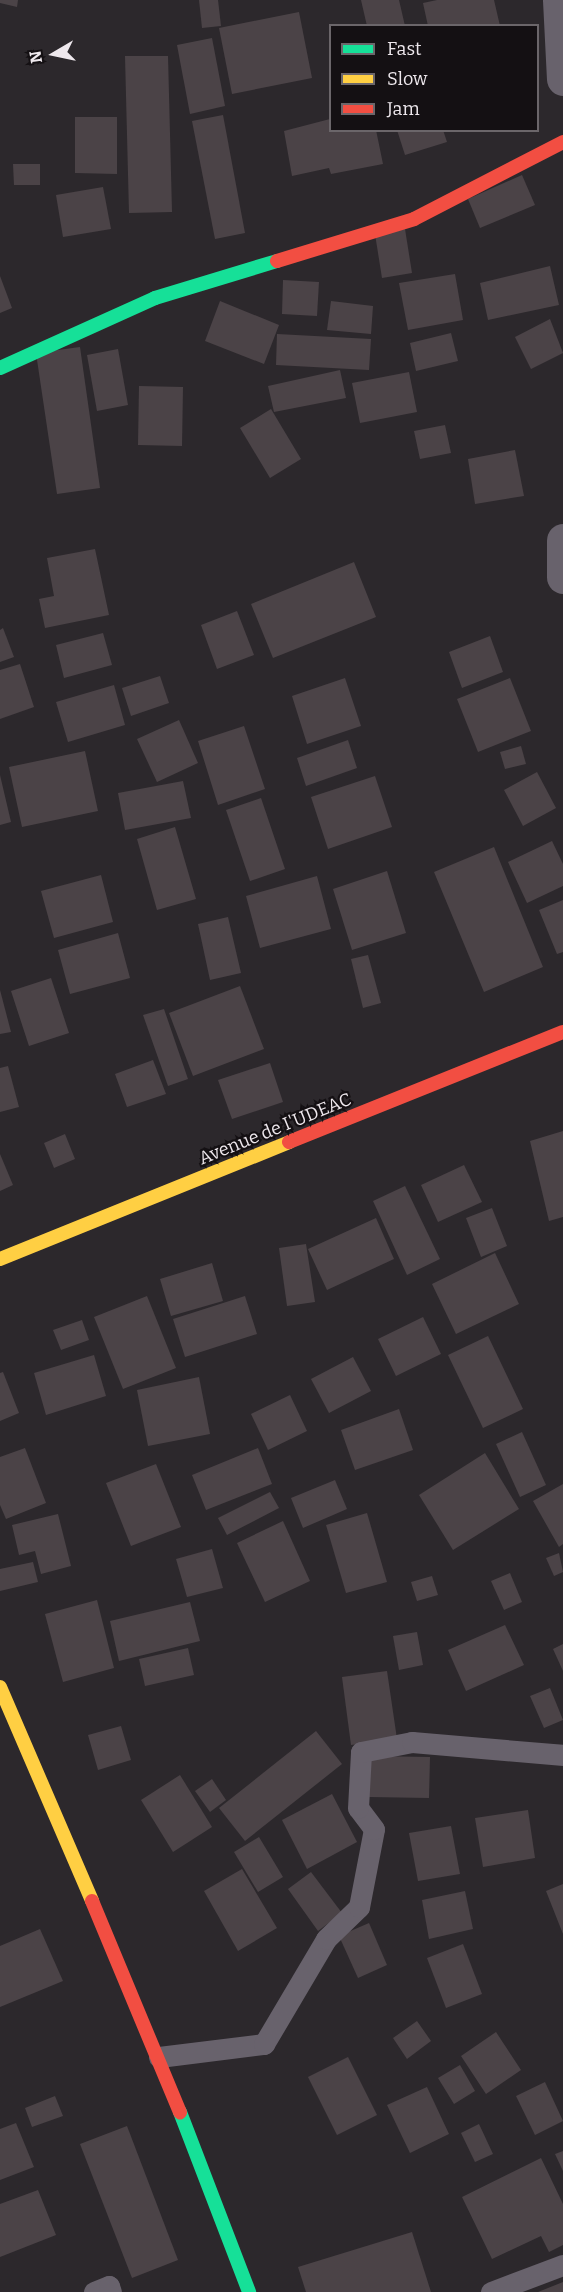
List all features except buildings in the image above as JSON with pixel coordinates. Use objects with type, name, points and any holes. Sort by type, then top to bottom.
[{"type":"street","points":[[559,0],[563,79]]},
{"type":"street","points":[[0,368],[155,298],[414,219],[563,142]]},
{"type":"street","points":[[563,540],[563,577]]},
{"type":"street","name":"Avenue de I'UDEAC","points":[[0,1259],[563,1032]]},
{"type":"street","points":[[0,1687],[159,2057],[249,2292]]},
{"type":"lane","points":[[159,2057],[264,2044],[326,1939],[359,1907],[374,1829],[358,1808],[361,1752],[412,1742],[563,1755]]},
{"type":"lane","points":[[491,2292],[563,2265]]},
{"type":"lane","points":[[94,2292],[109,2286],[111,2292]]},
{"type":"traffic: fast","points":[[0,368],[155,298],[277,261]]},
{"type":"traffic: fast","points":[[180,2112],[249,2292]]},
{"type":"traffic: slow","points":[[0,1259],[289,1142]]},
{"type":"traffic: slow","points":[[0,1687],[92,1901]]},
{"type":"traffic: jam","points":[[277,261],[414,219],[563,142]]},
{"type":"traffic: jam","points":[[289,1142],[563,1032]]},
{"type":"traffic: jam","points":[[92,1901],[180,2112]]}]
